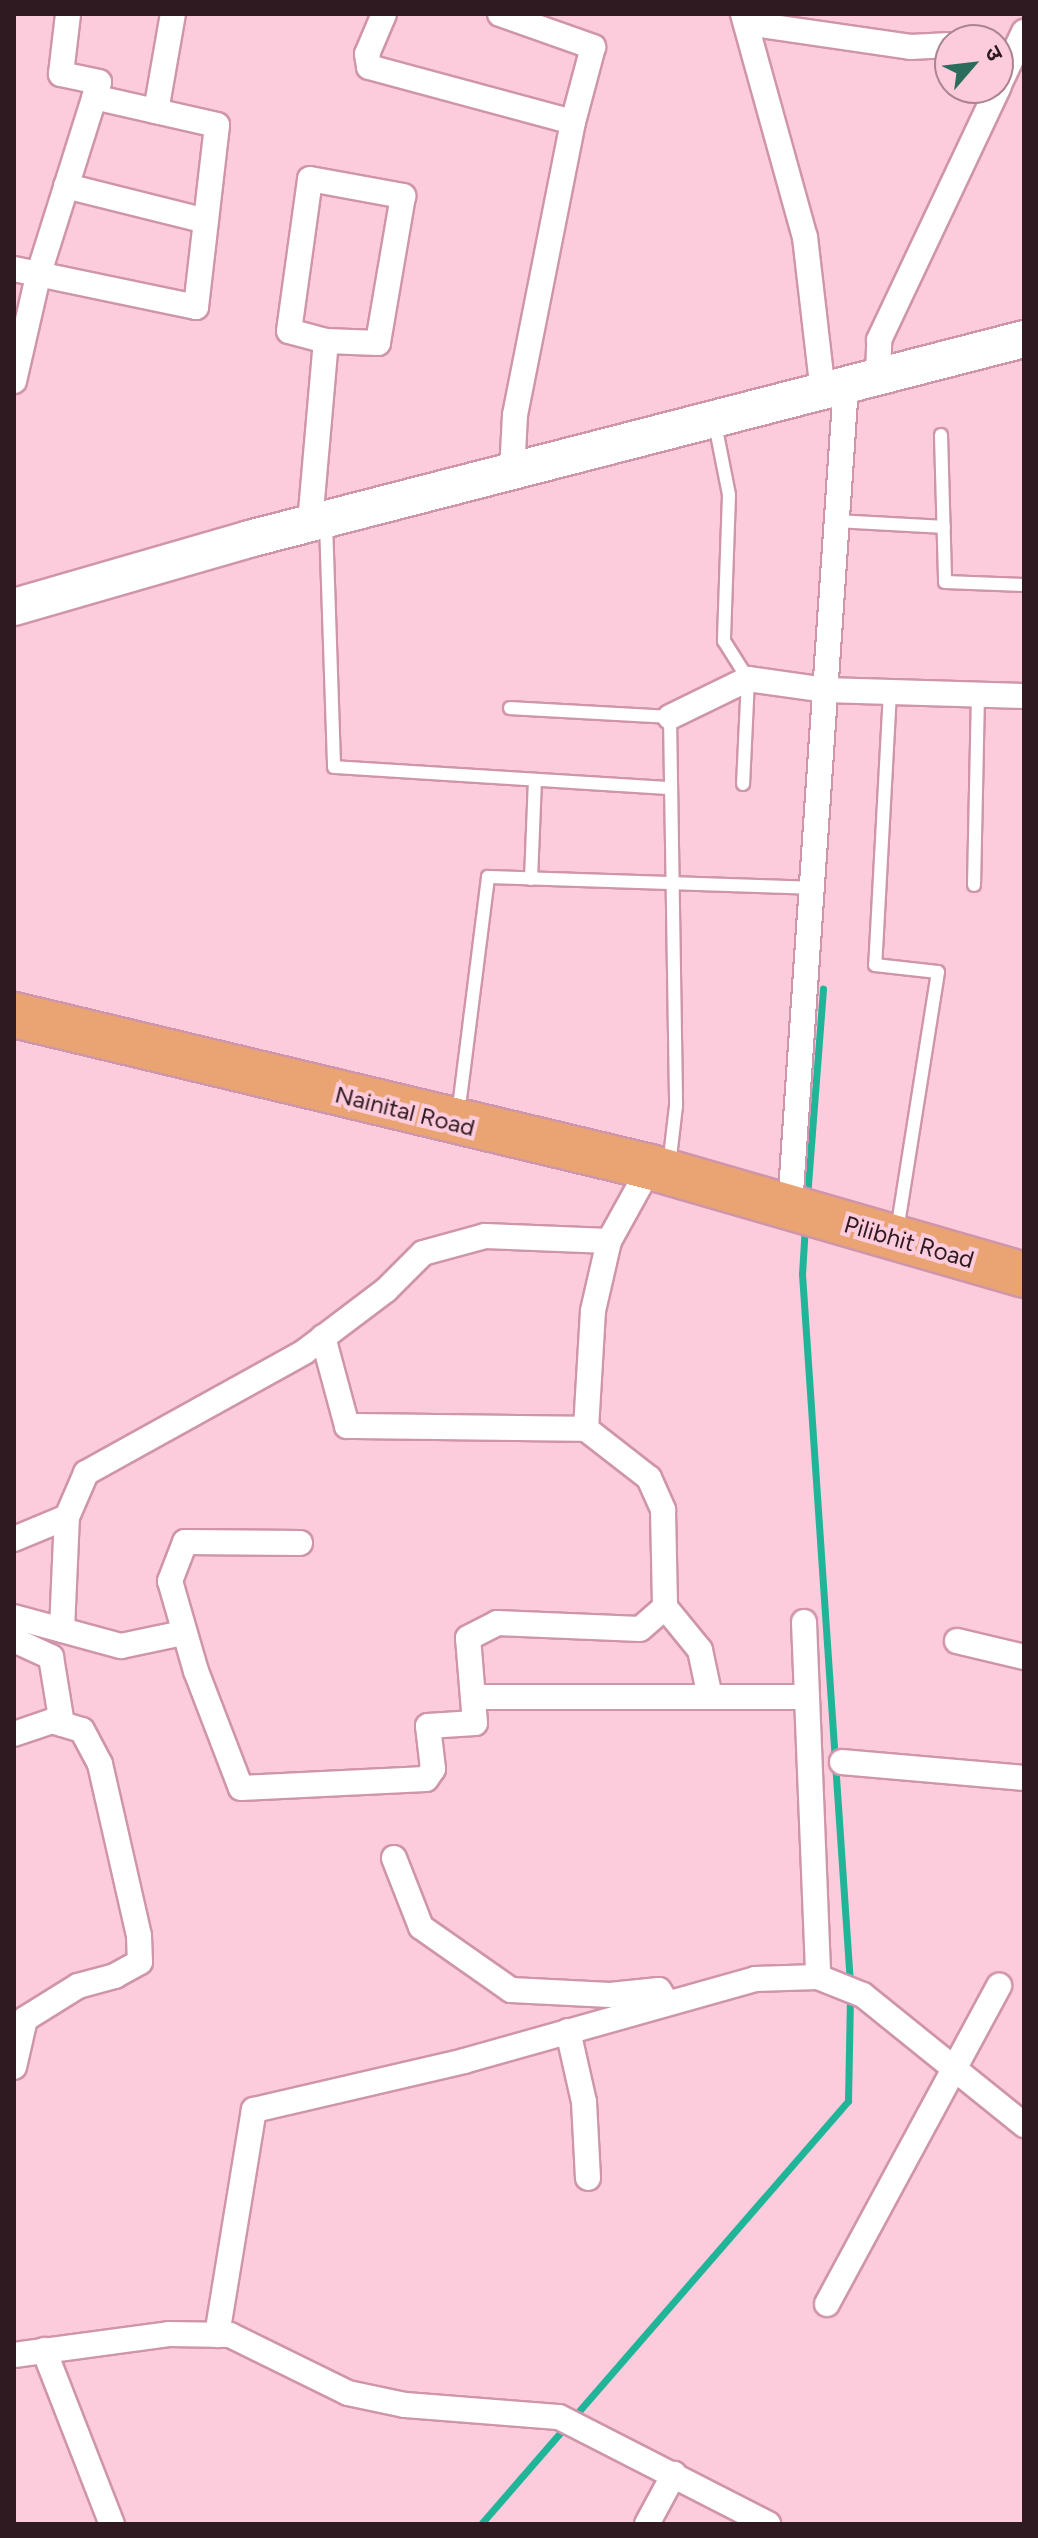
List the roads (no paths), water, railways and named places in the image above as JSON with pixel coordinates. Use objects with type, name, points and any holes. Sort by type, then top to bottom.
[{"type":"highway","name":"Nainital Road","points":[[14,1015],[457,1124],[659,1170],[800,1210]]},
{"type":"highway","name":"Pilibhit Road","points":[[800,1210],[1024,1275]]},
{"type":"main road","points":[[14,607],[318,521],[1024,339]]},
{"type":"street","points":[[14,381],[38,276],[99,82],[61,74],[68,14]]},
{"type":"street","points":[[156,111],[173,14]]},
{"type":"street","points":[[384,14],[367,54],[369,67],[573,122]]},
{"type":"street","points":[[500,14],[593,47],[573,122],[515,415],[512,472]]},
{"type":"street","points":[[800,1210],[812,888],[849,385],[744,18],[910,47],[934,46]]},
{"type":"street","points":[[14,269],[196,307],[217,125],[94,97]]},
{"type":"street","points":[[849,385],[879,340],[990,104]]},
{"type":"street","points":[[310,179],[403,196],[378,343],[326,341],[289,331],[310,179]]},
{"type":"street","points":[[66,186],[206,221]]},
{"type":"street","points":[[318,521],[326,341]]},
{"type":"street","points":[[670,717],[748,679],[825,690],[1024,696]]},
{"type":"street","points":[[586,1429],[593,1311],[609,1241],[659,1170]]},
{"type":"street","points":[[62,1630],[67,1517],[86,1473],[323,1337],[386,1290],[423,1253],[485,1236],[609,1241]]},
{"type":"street","points":[[323,1337],[347,1426],[586,1429],[649,1478],[663,1510],[665,1607],[700,1650],[710,1697]]},
{"type":"street","points":[[14,1539],[67,1517]]},
{"type":"street","points":[[300,1543],[185,1542],[170,1581],[183,1633],[241,1788],[426,1779],[433,1769],[428,1726],[475,1723],[476,1697],[468,1638],[497,1623],[640,1629],[665,1607]]},
{"type":"street","points":[[14,1617],[121,1646],[183,1633]]},
{"type":"street","points":[[804,1622],[828,1980]]},
{"type":"street","points":[[14,1640],[51,1657],[62,1724]]},
{"type":"street","points":[[957,1641],[1024,1657]]},
{"type":"street","points":[[476,1697],[807,1697]]},
{"type":"street","points":[[14,1734],[52,1721],[82,1730],[100,1764],[139,1936],[140,1962],[115,1976],[78,1986],[25,2019],[14,2067]]},
{"type":"street","points":[[842,1762],[1024,1778]]},
{"type":"street","points":[[394,1858],[421,1927],[511,1990],[610,1995],[659,1990],[667,2003]]},
{"type":"street","points":[[217,2335],[254,2110],[568,2031],[755,1979],[828,1980],[863,1995],[1024,2125]]},
{"type":"street","points":[[827,2304],[999,1986]]},
{"type":"street","points":[[568,2031],[584,2102],[588,2178]]},
{"type":"street","points":[[15,2354],[169,2334],[230,2335],[348,2393],[405,2405],[559,2417],[589,2428],[768,2524]]},
{"type":"street","points":[[44,2350],[112,2524]]},
{"type":"street","points":[[647,2524],[674,2474]]},
{"type":"lane","points":[[714,420],[729,495],[724,641],[748,679],[743,784]]},
{"type":"lane","points":[[941,435],[945,582],[1024,585]]},
{"type":"lane","points":[[318,521],[334,767],[669,788]]},
{"type":"lane","points":[[837,521],[944,527]]},
{"type":"lane","points":[[890,692],[875,965],[938,972],[896,1238]]},
{"type":"lane","points":[[974,885],[978,694]]},
{"type":"lane","points":[[510,708],[670,717],[668,886],[676,1106],[659,1170]]},
{"type":"lane","points":[[531,879],[535,780]]},
{"type":"lane","points":[[457,1124],[488,877],[668,886],[812,888]]},
{"type":"waterway","points":[[807,1197],[823,989]]},
{"type":"waterway","points":[[805,1225],[802,1274],[850,1983]]},
{"type":"waterway","points":[[481,2524],[848,2101],[850,1995]]}]
